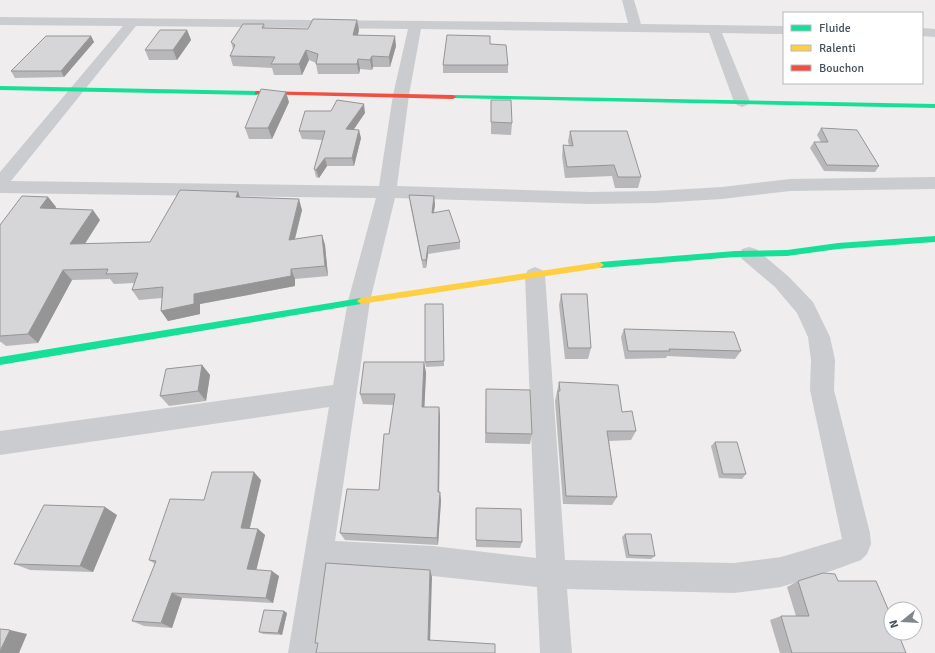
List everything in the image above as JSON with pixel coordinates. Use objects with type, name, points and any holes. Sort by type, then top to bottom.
[{"type":"street","points":[[628,0],[636,27]]},
{"type":"street","points":[[0,20],[132,23],[636,27],[783,30]]},
{"type":"street","points":[[0,183],[132,23]]},
{"type":"street","points":[[304,653],[318,554],[359,301],[387,192],[401,95],[415,25]]},
{"type":"street","points":[[714,28],[742,102]]},
{"type":"street","points":[[923,32],[935,33]]},
{"type":"street","points":[[0,88],[935,106]]},
{"type":"street","points":[[0,187],[387,192],[484,196],[605,198],[722,193],[790,185],[935,183]]},
{"type":"street","points":[[0,361],[359,301],[638,260],[787,253],[838,246],[935,239]]},
{"type":"street","points":[[318,554],[433,561],[551,574],[734,578],[789,570],[851,550],[857,544],[856,533],[822,390],[823,360],[819,337],[805,308],[782,282],[749,254]]},
{"type":"street","points":[[535,275],[556,653]]},
{"type":"street","points":[[0,443],[344,394]]},
{"type":"building","points":[[313,19],[357,20],[353,35],[395,36],[389,57],[372,56],[370,60],[358,59],[357,64],[316,64],[318,54],[306,50],[299,64],[271,64],[275,57],[230,56],[235,45],[231,42],[243,24],[264,24],[262,28],[308,29]]},
{"type":"building","points":[[160,30],[187,30],[173,50],[145,50]]},
{"type":"building","points":[[447,35],[490,36],[490,44],[506,45],[508,65],[443,65]]},
{"type":"building","points":[[46,36],[91,36],[61,71],[11,71]]},
{"type":"building","points":[[261,89],[286,92],[268,128],[245,128]]},
{"type":"building","points":[[337,100],[364,104],[346,129],[359,130],[352,158],[325,158],[316,170],[314,169],[325,131],[299,131],[305,111],[331,111]]},
{"type":"building","points":[[491,100],[511,100],[512,123],[491,122]]},
{"type":"building","points":[[821,128],[857,130],[879,166],[827,165],[814,142],[828,142]]},
{"type":"building","points":[[570,131],[627,131],[641,177],[618,177],[614,165],[567,167],[563,145],[573,146]]},
{"type":"building","points":[[180,190],[238,192],[236,197],[299,199],[289,240],[322,235],[325,266],[291,269],[291,276],[194,294],[194,304],[161,311],[163,287],[132,290],[138,273],[106,274],[108,269],[63,270],[28,334],[0,336],[0,225],[22,196],[48,197],[40,208],[93,210],[70,244],[150,242]]},
{"type":"building","points":[[409,195],[434,196],[432,213],[449,210],[460,242],[428,246],[426,260],[422,260]]},
{"type":"building","points":[[561,294],[587,294],[591,348],[568,348]]},
{"type":"building","points":[[425,304],[443,304],[444,361],[425,362]]},
{"type":"building","points":[[624,329],[734,332],[741,351],[669,349],[670,351],[628,351]]},
{"type":"building","points":[[364,362],[424,362],[422,407],[439,407],[438,492],[440,492],[437,538],[340,533],[347,489],[379,490],[384,434],[389,434],[395,394],[360,394]]},
{"type":"building","points":[[202,365],[198,391],[160,396],[166,369]]},
{"type":"building","points":[[559,382],[618,385],[622,412],[632,411],[636,431],[607,431],[617,497],[566,496],[558,391],[560,391]]},
{"type":"building","points":[[486,389],[530,390],[532,434],[486,433]]},
{"type":"building","points":[[715,442],[737,442],[746,474],[723,474]]},
{"type":"building","points":[[212,472],[254,472],[241,528],[258,529],[247,569],[272,571],[266,598],[172,593],[161,623],[132,621],[156,561],[149,560],[170,499],[204,500]]},
{"type":"building","points":[[44,505],[105,507],[80,566],[14,564]]},
{"type":"building","points":[[476,508],[521,509],[522,542],[476,540]]},
{"type":"building","points":[[625,534],[651,534],[655,556],[629,555]]},
{"type":"building","points":[[326,563],[430,570],[428,640],[495,644],[495,653],[316,653],[318,643],[315,643]]},
{"type":"building","points":[[823,573],[835,574],[838,581],[876,581],[885,601],[883,601],[883,641],[901,641],[906,653],[792,653],[781,616],[809,616],[798,581]]},
{"type":"building","points":[[264,610],[284,611],[278,633],[259,632]]},
{"type":"building","points":[[0,629],[10,630],[0,651]]},
{"type":"traffic: fast","points":[[0,88],[257,93]]},
{"type":"traffic: fast","points":[[453,97],[935,106]]},
{"type":"traffic: fast","points":[[600,265],[735,254],[787,253],[838,246],[935,239]]},
{"type":"traffic: fast","points":[[0,361],[361,301]]},
{"type":"traffic: slow","points":[[361,301],[600,265]]},
{"type":"traffic: jam","points":[[257,93],[453,97]]}]
